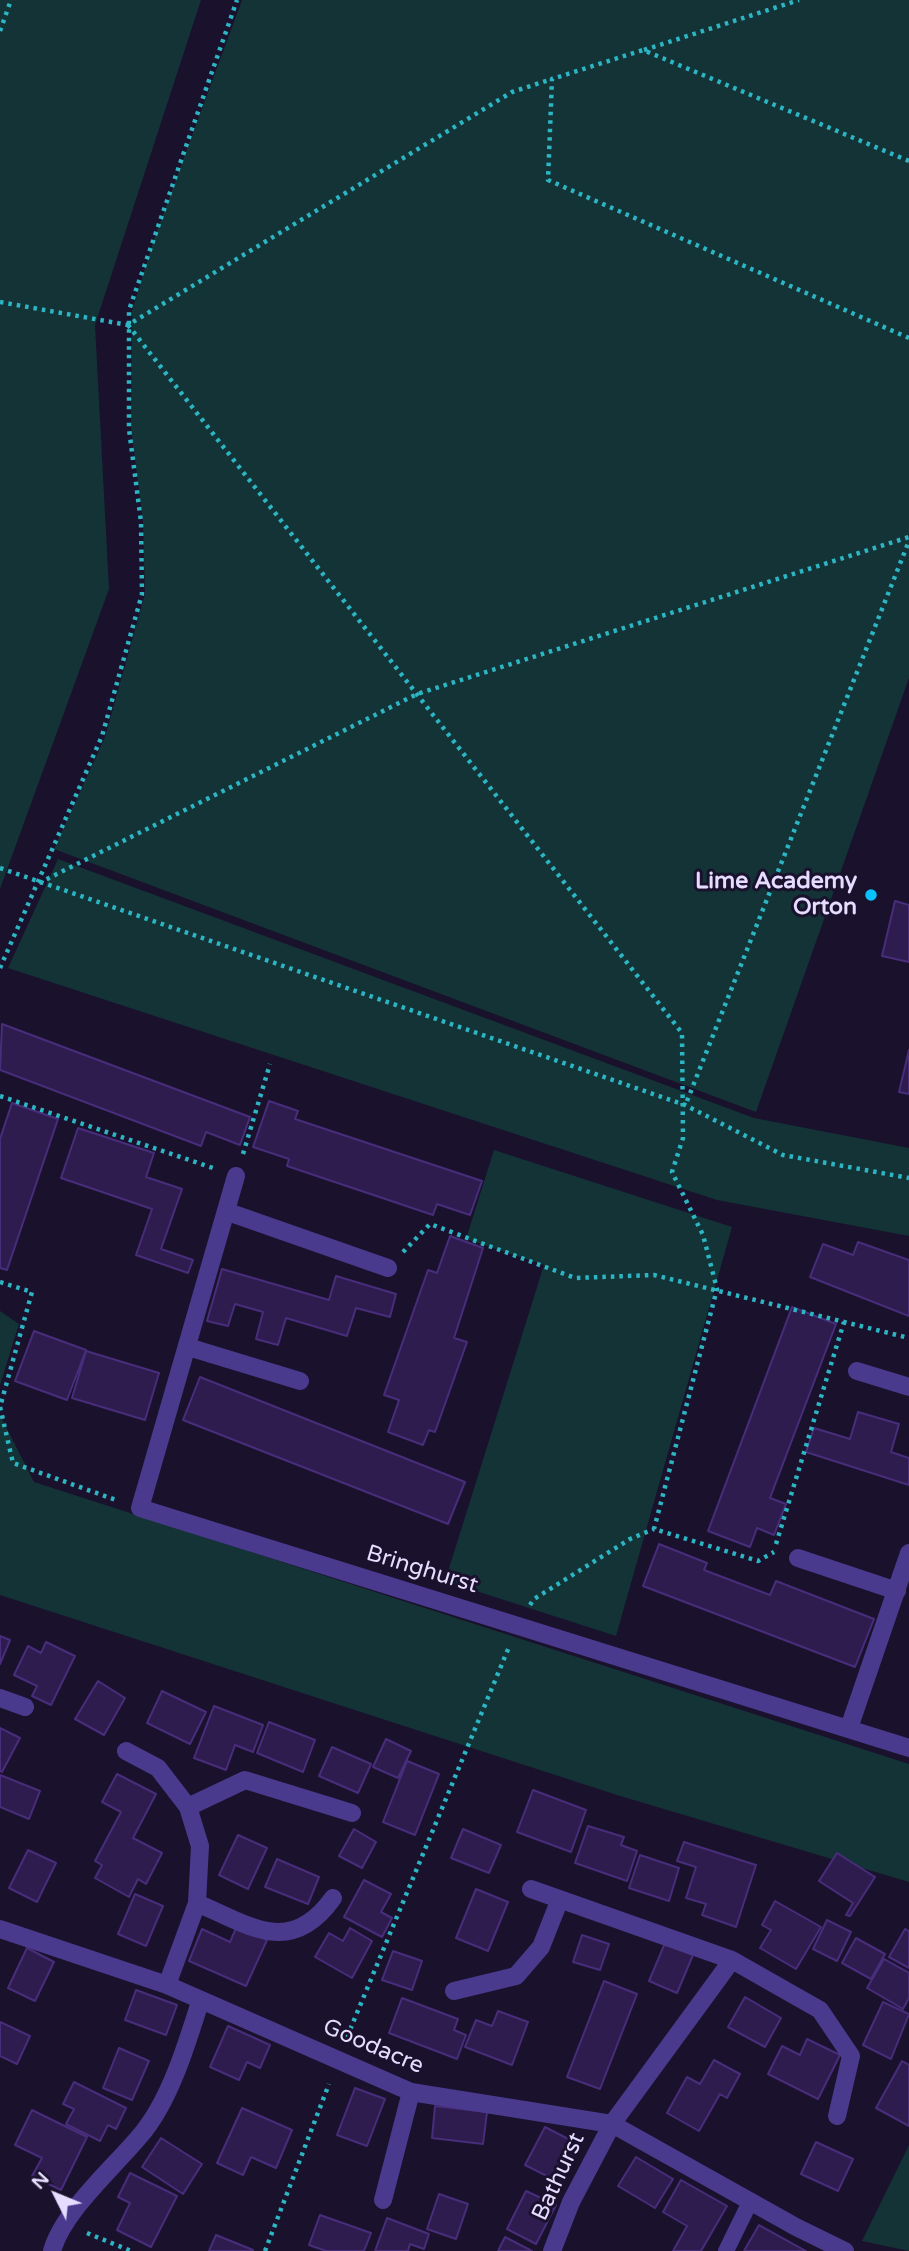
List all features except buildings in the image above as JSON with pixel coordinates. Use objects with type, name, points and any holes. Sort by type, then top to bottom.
[{"type":"street","points":[[140,1508],[228,1212],[236,1176]]},
{"type":"street","points":[[228,1212],[388,1268]]},
{"type":"street","points":[[188,1347],[300,1381]]},
{"type":"street","points":[[857,1371],[909,1387]]},
{"type":"street","name":"Bringhurst","points":[[140,1508],[909,1748]]},
{"type":"street","points":[[849,1728],[909,1553]]},
{"type":"street","points":[[798,1558],[897,1591]]},
{"type":"street","points":[[0,1698],[25,1707]]},
{"type":"street","points":[[125,1751],[158,1768],[188,1807],[200,1846],[197,1903],[167,1985]]},
{"type":"street","points":[[188,1807],[245,1780],[352,1813]]},
{"type":"street","points":[[531,1889],[732,1960],[820,2010],[851,2056],[837,2116]]},
{"type":"street","points":[[197,1903],[268,1934],[294,1932],[318,1919],[333,1898]]},
{"type":"street","points":[[454,1991],[516,1976],[541,1947],[560,1899]]},
{"type":"street","name":"Goodacre","points":[[0,1929],[167,1985],[200,2002],[411,2092],[612,2124],[750,2202],[845,2251]]},
{"type":"street","points":[[612,2124],[732,1960]]},
{"type":"street","points":[[52,2251],[91,2189],[146,2129],[180,2063],[200,2002]]},
{"type":"street","points":[[383,2200],[411,2092]]},
{"type":"street","name":"Bathurst","points":[[552,2251],[571,2202],[612,2124]]},
{"type":"lane","points":[[726,2251],[750,2202]]},
{"type":"path","points":[[0,31],[11,0]]},
{"type":"path","points":[[0,968],[102,736],[142,594],[141,522],[129,429],[129,310],[152,237],[237,0]]},
{"type":"path","points":[[0,302],[128,325],[512,92],[799,0]]},
{"type":"path","points":[[643,50],[909,161]]},
{"type":"path","points":[[552,79],[548,180],[909,338]]},
{"type":"path","points":[[128,325],[682,1032],[685,1105],[683,1138],[672,1172],[703,1235],[717,1289],[654,1530]]},
{"type":"path","points":[[39,883],[417,694],[909,539]]},
{"type":"path","points":[[685,1105],[909,539]]},
{"type":"path","points":[[0,868],[685,1105],[783,1155],[909,1178]]},
{"type":"path","points":[[0,1096],[236,1176],[270,1064]]},
{"type":"path","points":[[388,1268],[430,1224],[575,1278],[654,1275],[909,1338]]},
{"type":"path","points":[[0,1282],[32,1292],[1,1407],[13,1463],[140,1508]]},
{"type":"path","points":[[265,2251],[338,2059],[517,1625],[534,1599],[630,1539],[654,1530],[758,1561],[774,1551],[844,1322]]},
{"type":"path","points":[[774,1551],[798,1558]]},
{"type":"path","points":[[67,2224],[131,2251]]},
{"type":"green space","points":[[0,0],[201,0],[95,325],[109,589],[0,889]]},
{"type":"green space","points":[[242,0],[909,0],[909,678],[756,1112],[54,849],[105,737],[145,594],[143,521],[131,428],[132,311],[154,239]]},
{"type":"green space","points":[[58,859],[754,1118],[909,1148],[909,1236],[717,1200],[8,968]]},
{"type":"green space","points":[[494,1150],[732,1227],[616,1636],[445,1581],[544,1265],[466,1239]]},
{"type":"green space","points":[[0,1311],[19,1324],[0,1385]]},
{"type":"green space","points":[[0,1415],[34,1482],[909,1764],[909,1882],[617,1795],[0,1595]]},
{"type":"green space","points":[[909,2145],[909,2251],[862,2241]]},
{"type":"place","name":"Lime Academy Orton","points":[[871,895]]}]
